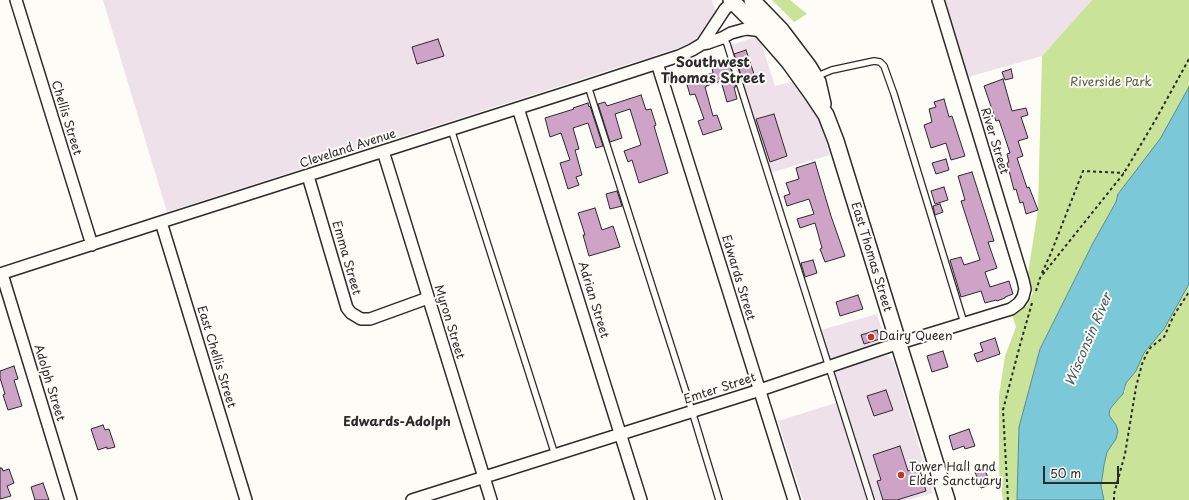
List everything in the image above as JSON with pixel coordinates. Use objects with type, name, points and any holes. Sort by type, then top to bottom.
[{"type":"main road","points":[[752,0],[767,14],[792,43],[815,77],[826,115]]},
{"type":"main road","name":"East Thomas Street","points":[[733,1],[789,62],[826,115],[836,141],[947,500]]},
{"type":"street","name":"Chellis Street","points":[[16,0],[92,244]]},
{"type":"street","name":"River Street","points":[[938,0],[1030,291]]},
{"type":"street","name":"Cleveland Avenue","points":[[702,44],[725,9],[733,1]]},
{"type":"street","name":"Cleveland Avenue","points":[[1,274],[588,86],[686,53],[702,44],[737,31],[747,29],[762,31]]},
{"type":"street","name":"Edwards Street","points":[[657,63],[794,500]]},
{"type":"street","name":"Adrian Street","points":[[518,108],[642,500]]},
{"type":"street","name":"Myron Street","points":[[383,151],[491,500]]},
{"type":"street","name":"Emma Street","points":[[308,176],[347,308],[351,313],[361,319],[370,319],[428,298]]},
{"type":"street","name":"East Chellis Street","points":[[161,222],[246,500]]},
{"type":"street","name":"Adolph Street","points":[[1,274],[71,500]]},
{"type":"street","name":"Emter Street","points":[[412,500],[760,390],[898,343],[1011,309],[1019,304],[1023,297],[1030,291]]},
{"type":"lane","points":[[723,37],[727,44],[870,500]]},
{"type":"lane","points":[[815,77],[832,70],[874,61],[880,62],[884,66],[894,94],[964,323]]},
{"type":"lane","points":[[588,86],[719,500]]},
{"type":"lane","points":[[451,129],[555,455]]},
{"type":"path","points":[[1030,291],[1124,173],[1189,59]]},
{"type":"path","points":[[1030,291],[1040,278],[1052,253],[1083,171],[1124,173]]},
{"type":"path","points":[[1114,500],[1114,494],[1125,454],[1136,387],[1142,364],[1151,347],[1164,337],[1174,315],[1189,292]]},
{"type":"path","points":[[1008,500],[1003,410],[1033,300]]},
{"type":"shaded area","points":[[103,0],[712,0],[720,25],[718,33],[713,37],[167,212]]},
{"type":"shaded area","points":[[945,0],[1092,0],[1042,56],[968,77]]},
{"type":"shaded area","points":[[759,36],[775,86],[806,78],[830,155],[770,173],[731,45]]},
{"type":"shaded area","points":[[877,314],[884,337],[883,342],[830,360],[821,330]]},
{"type":"shaded area","points":[[888,355],[894,362],[933,493],[908,500],[803,500],[778,421],[842,401],[833,371]]},
{"type":"green space","points":[[772,0],[790,0],[807,14],[794,22]]},
{"type":"green space","name":"Riverside Park","points":[[1092,0],[1189,0],[1189,87],[1160,139],[1118,194],[1116,202],[1093,243],[1040,349],[1019,427],[1017,500],[1003,500],[999,472],[999,396],[1005,356],[1016,327],[1012,315],[1027,306],[1033,293],[1028,273],[1038,210],[1042,56]]},
{"type":"green space","points":[[1189,284],[1189,500],[1104,500],[1101,486],[1104,465],[1107,452],[1117,436],[1117,428],[1109,415],[1110,409],[1125,392],[1126,383],[1136,371],[1144,353],[1164,329]]},
{"type":"water","name":"Wisconsin River","points":[[1189,87],[1189,284],[1164,329],[1144,353],[1136,371],[1126,383],[1123,394],[1110,409],[1109,415],[1118,431],[1116,439],[1107,452],[1104,465],[1101,486],[1104,500],[1017,500],[1019,427],[1040,349],[1093,243],[1116,202],[1118,194],[1160,139]]},
{"type":"building","points":[[438,39],[444,56],[417,64],[412,47]]},
{"type":"building","points":[[746,50],[756,80],[744,84],[734,54]]},
{"type":"building","points":[[729,63],[736,87],[734,87],[737,99],[727,102],[721,81],[705,87],[713,116],[717,115],[722,129],[703,135],[698,121],[704,119],[695,94],[690,95],[686,81],[713,73],[712,68]]},
{"type":"building","points":[[1011,69],[1013,78],[1005,80],[1002,72]]},
{"type":"building","points":[[1003,79],[1012,111],[1026,108],[1028,115],[1021,117],[1028,138],[1018,141],[1023,156],[1017,158],[1027,188],[1029,187],[1038,210],[1026,214],[1023,202],[1020,203],[1016,189],[1014,190],[1007,163],[1009,162],[1007,154],[1010,153],[999,120],[996,121],[984,86]]},
{"type":"building","points":[[641,95],[646,110],[651,109],[656,125],[654,126],[668,173],[639,183],[632,160],[628,162],[624,151],[641,145],[630,109],[615,114],[622,138],[610,142],[598,104],[605,102],[607,106]]},
{"type":"building","points":[[944,99],[949,117],[952,116],[965,156],[951,160],[946,143],[931,148],[924,125],[932,122],[929,109],[936,107],[934,102]]},
{"type":"building","points":[[588,103],[603,146],[596,148],[588,123],[573,128],[579,149],[575,150],[582,175],[576,177],[579,185],[568,189],[560,163],[570,160],[561,133],[550,137],[545,118]]},
{"type":"building","points":[[774,114],[787,156],[770,162],[756,119]]},
{"type":"building","points":[[946,159],[949,170],[936,174],[932,163]]},
{"type":"building","points":[[815,162],[845,256],[825,262],[820,249],[822,248],[815,223],[800,228],[797,219],[814,214],[809,199],[787,206],[784,196],[790,194],[786,183],[799,179],[796,168]]},
{"type":"building","points":[[972,172],[994,241],[988,242],[997,268],[985,272],[990,287],[1009,281],[1013,294],[997,301],[985,303],[981,291],[961,297],[950,260],[961,257],[964,265],[980,260],[961,201],[965,200],[958,176]]},
{"type":"building","points":[[944,187],[948,200],[935,204],[931,191]]},
{"type":"building","points":[[617,191],[622,206],[610,209],[606,194]]},
{"type":"building","points":[[940,204],[943,212],[935,215],[933,206]]},
{"type":"building","points":[[595,208],[602,230],[613,226],[620,247],[589,256],[583,235],[585,235],[578,213]]},
{"type":"building","points":[[813,260],[817,273],[805,277],[801,263]]},
{"type":"building","points":[[858,295],[863,309],[840,316],[836,302]]},
{"type":"building","name":"Dairy Queen","points":[[877,330],[880,339],[864,344],[861,335]]},
{"type":"building","points":[[995,338],[1000,354],[977,362],[974,354],[983,351],[980,343]]},
{"type":"building","points":[[943,351],[948,367],[932,372],[927,356]]},
{"type":"building","points":[[14,366],[18,379],[14,380],[22,406],[8,410],[3,395],[5,394],[0,378],[0,371]]},
{"type":"building","points":[[886,390],[893,410],[874,416],[867,396]]},
{"type":"building","points":[[103,425],[105,430],[109,429],[115,447],[107,449],[107,447],[98,450],[91,429]]},
{"type":"building","points":[[969,429],[975,446],[965,449],[964,446],[953,450],[949,436]]},
{"type":"building","name":"Tower Hall and Elder Sanctuary","points":[[900,446],[908,471],[919,467],[926,491],[897,500],[883,500],[877,481],[881,480],[873,455]]},
{"type":"building","points":[[0,468],[2,468],[3,471],[9,469],[14,483],[7,486],[11,496],[0,499]]},
{"type":"building","points":[[985,469],[990,485],[981,488],[975,472]]},
{"type":"building","points":[[43,483],[49,500],[35,500],[31,487]]},
{"type":"place","name":"Dairy Queen","points":[[871,337]]},
{"type":"place","name":"Tower Hall and Elder Sanctuary","points":[[901,475]]},
{"type":"district","name":"Southwest Thomas Street","points":[[713,72]]},
{"type":"district","name":"Edwards-Adolph","points":[[397,422]]}]
